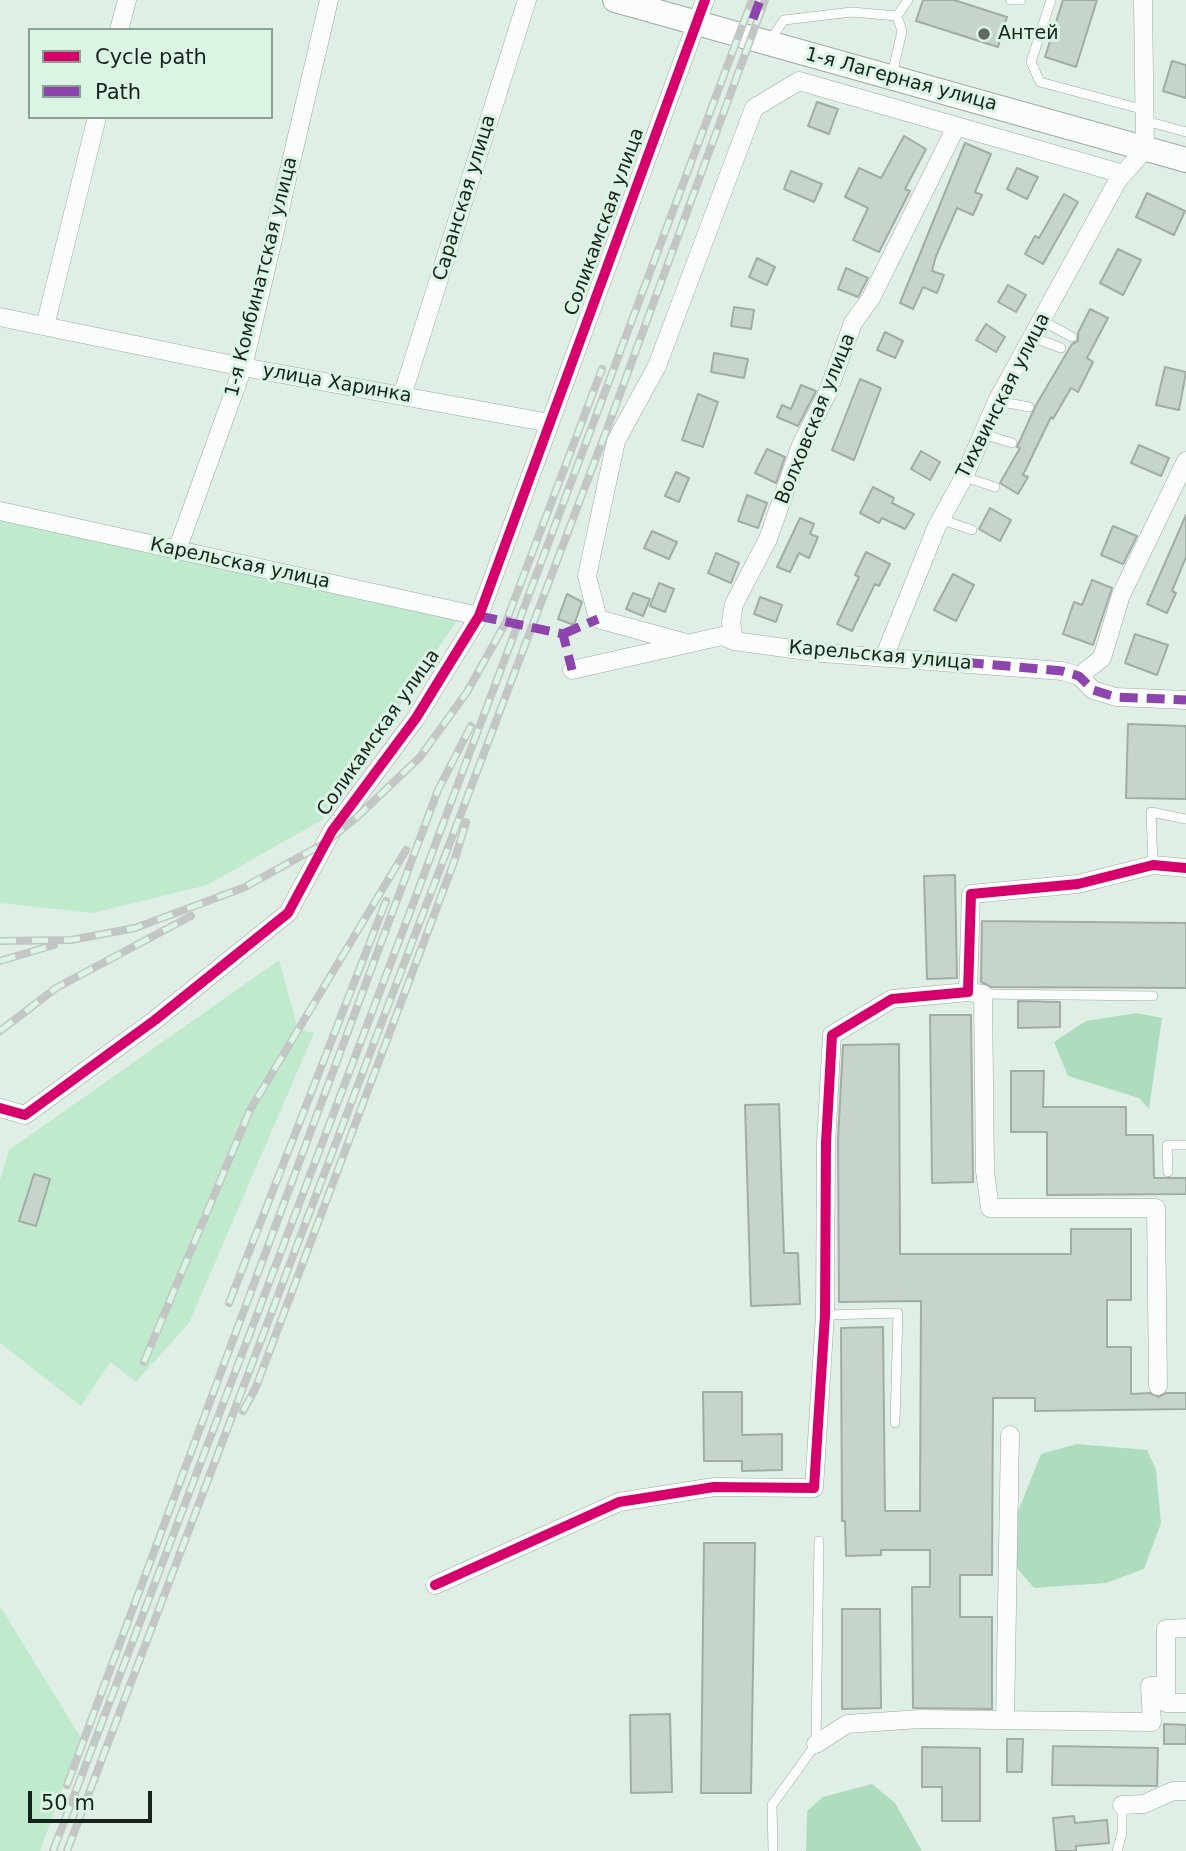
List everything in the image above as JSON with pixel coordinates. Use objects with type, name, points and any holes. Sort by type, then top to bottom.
[{"type":"main road","name":"1-я Лагерная улица","points":[[615,0],[701,11],[768,43],[1186,160]]},
{"type":"street","points":[[120,28],[127,0]]},
{"type":"street","name":"1-я Комбинатская улица","points":[[177,550],[243,367],[329,0]]},
{"type":"street","name":"Саранская улица","points":[[402,396],[527,0]]},
{"type":"street","points":[[1143,0],[1145,149]]},
{"type":"street","name":"Соликамская улица","points":[[0,1108],[25,1115],[155,1020],[288,913],[332,831],[416,718],[479,617],[701,11]]},
{"type":"street","points":[[686,643],[598,619],[587,576],[616,441],[657,366],[754,108],[799,81],[1124,174]]},
{"type":"street","points":[[45,326],[97,119]]},
{"type":"street","name":"Волховская улица","points":[[734,641],[731,622],[733,604],[768,539],[801,445],[827,394],[853,323],[871,298],[956,127]]},
{"type":"street","name":"Тихвинская улица","points":[[885,655],[940,519],[964,477],[997,401],[1124,174],[1145,149]]},
{"type":"street","name":"улица Харинка","points":[[0,317],[243,367],[551,423]]},
{"type":"street","points":[[1079,676],[1102,658],[1121,595],[1186,461]]},
{"type":"street","name":"Карельская улица","points":[[0,511],[479,617]]},
{"type":"street","name":"Карельская улица","points":[[572,670],[722,636],[734,641],[822,653],[885,655],[1062,671],[1079,676],[1093,690],[1116,697],[1186,700]]},
{"type":"street","points":[[1158,1386],[1156,1208],[990,1208],[985,1171],[971,894],[1078,884],[1153,865],[1186,867]]},
{"type":"street","points":[[435,1585],[619,1502],[714,1487],[814,1488],[825,1315],[826,1143],[832,1035],[892,999],[975,993]]},
{"type":"street","points":[[1005,1720],[1010,1435]]},
{"type":"street","points":[[1186,1628],[1166,1629],[1166,1703],[1186,1703]]},
{"type":"street","points":[[816,1744],[847,1724],[920,1719],[1152,1722],[1150,1686],[1166,1685]]},
{"type":"street","points":[[1122,1805],[1144,1804],[1172,1791],[1186,1791]]},
{"type":"lane","points":[[897,16],[908,0]]},
{"type":"lane","points":[[1010,0],[1021,0]]},
{"type":"lane","points":[[1051,0],[1031,62],[1040,82],[1146,116],[1186,132]]},
{"type":"lane","points":[[768,43],[784,20],[852,12],[897,16]]},
{"type":"lane","points":[[892,77],[902,31],[897,16]]},
{"type":"lane","points":[[1041,320],[1072,337]]},
{"type":"lane","points":[[1032,337],[1060,348]]},
{"type":"lane","points":[[997,401],[1029,407]]},
{"type":"lane","points":[[983,434],[1012,443]]},
{"type":"lane","points":[[964,477],[995,487]]},
{"type":"lane","points":[[940,519],[972,530]]},
{"type":"lane","points":[[1153,865],[1151,812],[1186,819]]},
{"type":"lane","points":[[975,993],[1153,996]]},
{"type":"lane","points":[[1168,1172],[1167,1145],[1186,1145]]},
{"type":"lane","points":[[825,1315],[898,1313],[895,1423]]},
{"type":"lane","points":[[773,1851],[772,1805],[816,1744],[819,1541]]},
{"type":"lane","points":[[1117,1851],[1122,1833],[1122,1805]]},
{"type":"green space","points":[[0,517],[460,616],[322,820],[207,885],[93,913],[0,903]]},
{"type":"green space","points":[[279,960],[298,1029],[314,1033],[189,1323],[136,1382],[110,1362],[81,1406],[0,1343],[0,1180],[9,1150]]},
{"type":"green space","points":[[1137,1013],[1162,1018],[1149,1109],[1139,1098],[1068,1076],[1054,1042],[1086,1021]]},
{"type":"green space","points":[[1077,1444],[1147,1450],[1156,1470],[1161,1523],[1144,1569],[1106,1583],[1034,1588],[1016,1567],[1017,1514],[1041,1454]]},
{"type":"green space","points":[[0,1606],[81,1738],[40,1851],[0,1851]]},
{"type":"green space","points":[[872,1784],[895,1803],[922,1851],[806,1851],[807,1811],[823,1797]]},
{"type":"building","points":[[923,0],[954,0],[1007,17],[998,47],[916,21]]},
{"type":"building","points":[[1063,0],[1097,0],[1076,67],[1045,57]]},
{"type":"building","points":[[1172,61],[1186,65],[1186,98],[1163,91]]},
{"type":"building","points":[[817,102],[838,109],[829,134],[808,126]]},
{"type":"building","points":[[904,136],[926,149],[905,189],[910,191],[879,252],[853,240],[868,208],[845,197],[859,168],[881,178]]},
{"type":"building","points":[[965,143],[991,154],[975,192],[982,195],[973,215],[957,208],[932,271],[944,275],[937,293],[923,287],[913,309],[900,303]]},
{"type":"building","points":[[1017,168],[1038,177],[1027,199],[1007,189]]},
{"type":"building","points":[[791,171],[822,184],[814,202],[784,189]]},
{"type":"building","points":[[1147,193],[1185,211],[1174,235],[1136,217]]},
{"type":"building","points":[[1064,194],[1078,202],[1043,264],[1025,254],[1035,236],[1039,238]]},
{"type":"building","points":[[1118,249],[1141,260],[1123,295],[1100,283]]},
{"type":"building","points":[[757,258],[775,267],[767,285],[749,277]]},
{"type":"building","points":[[846,268],[868,278],[858,297],[838,289]]},
{"type":"building","points":[[1008,285],[1026,295],[1016,312],[998,302]]},
{"type":"building","points":[[734,307],[754,310],[751,329],[731,326]]},
{"type":"building","points":[[1090,309],[1108,318],[1087,358],[1093,362],[1078,392],[1071,388],[1053,419],[1051,417],[1023,475],[1028,477],[1018,494],[1000,483],[1020,448],[1017,447],[1036,405],[1072,344],[1078,341],[1078,333]]},
{"type":"building","points":[[986,324],[1005,337],[996,352],[976,340]]},
{"type":"building","points":[[885,332],[903,341],[895,358],[877,350]]},
{"type":"building","points":[[714,353],[748,359],[744,378],[711,372]]},
{"type":"building","points":[[1165,367],[1186,372],[1179,410],[1156,405]]},
{"type":"building","points":[[860,379],[881,388],[854,460],[832,450]]},
{"type":"building","points":[[801,385],[816,391],[798,426],[777,417],[782,405],[791,409]]},
{"type":"building","points":[[698,394],[718,402],[703,447],[682,440]]},
{"type":"building","points":[[1139,445],[1169,458],[1161,476],[1131,463]]},
{"type":"building","points":[[767,449],[785,457],[776,483],[755,473]]},
{"type":"building","points":[[921,451],[940,462],[930,480],[911,469]]},
{"type":"building","points":[[676,472],[689,478],[679,502],[665,496]]},
{"type":"building","points":[[873,487],[894,498],[892,503],[914,514],[905,529],[882,518],[879,523],[860,513]]},
{"type":"building","points":[[747,495],[767,503],[758,528],[738,521]]},
{"type":"building","points":[[990,508],[1011,520],[1000,541],[979,529]]},
{"type":"building","points":[[1186,515],[1186,557],[1172,591],[1176,593],[1167,613],[1147,604]]},
{"type":"building","points":[[800,518],[814,524],[810,534],[818,537],[809,558],[799,553],[790,572],[777,567]]},
{"type":"building","points":[[1113,526],[1137,536],[1123,564],[1101,555]]},
{"type":"building","points":[[652,531],[677,542],[669,559],[644,548]]},
{"type":"building","points":[[866,552],[890,564],[879,586],[875,584],[852,631],[837,624],[859,577],[855,575]]},
{"type":"building","points":[[716,553],[739,563],[731,583],[708,573]]},
{"type":"building","points":[[953,574],[974,585],[956,621],[934,610]]},
{"type":"building","points":[[1092,580],[1112,588],[1093,645],[1063,634],[1074,602],[1082,605]]},
{"type":"building","points":[[659,583],[674,589],[665,612],[650,606]]},
{"type":"building","points":[[633,593],[650,599],[643,616],[626,609]]},
{"type":"building","points":[[567,594],[582,602],[574,625],[558,619]]},
{"type":"building","points":[[760,597],[782,605],[776,622],[754,614]]},
{"type":"building","points":[[1135,634],[1168,645],[1157,675],[1125,663]]},
{"type":"building","points":[[1128,724],[1186,726],[1186,799],[1126,798]]},
{"type":"building","points":[[955,875],[957,978],[927,979],[924,876]]},
{"type":"building","points":[[982,921],[1186,923],[1186,988],[991,987],[981,982]]},
{"type":"building","points":[[1018,1001],[1060,1002],[1060,1027],[1018,1028]]},
{"type":"building","points":[[930,1015],[971,1015],[973,1182],[932,1183]]},
{"type":"building","points":[[899,1044],[900,1254],[1071,1254],[1071,1229],[1131,1229],[1131,1300],[1107,1300],[1107,1347],[1131,1347],[1131,1394],[1150,1393],[1159,1397],[1166,1393],[1186,1393],[1186,1409],[1035,1411],[1035,1398],[993,1398],[992,1575],[960,1575],[960,1617],[992,1617],[992,1709],[913,1708],[912,1587],[930,1587],[930,1550],[881,1550],[881,1555],[846,1556],[845,1521],[842,1521],[841,1328],[883,1327],[885,1511],[920,1511],[921,1301],[839,1302],[838,1139],[843,1045]]},
{"type":"building","points":[[1011,1071],[1044,1071],[1043,1107],[1126,1107],[1126,1135],[1153,1135],[1154,1178],[1186,1178],[1186,1194],[1047,1195],[1047,1132],[1011,1132]]},
{"type":"building","points":[[779,1104],[784,1253],[798,1253],[800,1304],[751,1306],[745,1105]]},
{"type":"building","points":[[34,1174],[50,1179],[36,1226],[19,1221]]},
{"type":"building","points":[[703,1392],[742,1392],[742,1435],[782,1434],[782,1470],[742,1471],[742,1461],[704,1461]]},
{"type":"building","points":[[704,1543],[755,1543],[751,1793],[701,1793]]},
{"type":"building","points":[[842,1609],[880,1609],[881,1708],[842,1709]]},
{"type":"building","points":[[670,1714],[672,1792],[631,1793],[630,1715]]},
{"type":"building","points":[[1164,1724],[1186,1725],[1186,1744],[1164,1744]]},
{"type":"building","points":[[1007,1739],[1023,1739],[1022,1772],[1007,1772]]},
{"type":"building","points":[[1053,1746],[1158,1748],[1157,1786],[1052,1785]]},
{"type":"building","points":[[922,1747],[980,1748],[980,1821],[942,1821],[942,1787],[922,1787]]},
{"type":"building","points":[[1074,1816],[1075,1823],[1107,1820],[1109,1843],[1076,1846],[1076,1851],[1056,1851],[1053,1818]]},
{"type":"railway","points":[[53,1851],[396,949],[752,0]]},
{"type":"railway","points":[[67,1851],[607,429],[765,0]]},
{"type":"railway","points":[[0,941],[71,940],[135,928],[243,888],[325,843],[356,818],[420,757],[467,692],[506,622],[602,369]]},
{"type":"railway","points":[[67,1785],[438,790],[471,726]]},
{"type":"railway","points":[[243,1411],[256,1387],[454,862],[466,822]]},
{"type":"railway","points":[[144,1362],[250,1110],[406,850]]},
{"type":"railway","points":[[229,1303],[386,901]]},
{"type":"railway","points":[[0,1031],[56,988],[191,916]]},
{"type":"railway","points":[[0,961],[54,945]]},
{"type":"marked path","points":[[753,19],[760,0]]},
{"type":"marked path","points":[[479,616],[563,634],[572,670]]},
{"type":"marked path","points":[[563,634],[598,619]]},
{"type":"marked path","points":[[885,655],[1062,671],[1079,676],[1093,690],[1116,697],[1186,700]]},
{"type":"cycle path","points":[[0,1108],[25,1115],[155,1020],[288,913],[332,831],[416,718],[479,616],[705,0]]},
{"type":"cycle path","points":[[435,1585],[619,1502],[714,1487],[814,1488],[825,1315],[826,1143],[832,1035],[892,999],[968,992],[971,894],[1078,884],[1153,865],[1186,868]]},
{"type":"place","name":"Антей","points":[[984,34]]}]
